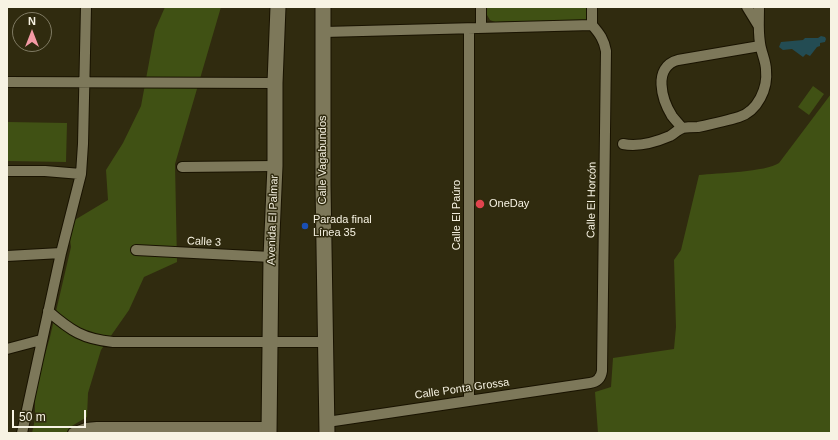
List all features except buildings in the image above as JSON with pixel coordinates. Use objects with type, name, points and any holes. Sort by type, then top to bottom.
[{"type":"street","points":[[22,433],[41,340],[80,174],[84,144],[86,7]]},
{"type":"street","name":"Avenida El Palmar","points":[[269,430],[271,257],[275,166],[275,83],[278,7]]},
{"type":"street","name":"Calle Vagabundos","points":[[323,7],[323,185],[327,427]]},
{"type":"street","points":[[481,7],[481,28]]},
{"type":"street","points":[[324,32],[592,26],[592,7]]},
{"type":"street","points":[[747,8],[758,25]]},
{"type":"street","points":[[623,144],[640,144],[658,140],[671,135],[682,128],[697,127],[741,116],[752,109],[761,95],[766,80],[766,69],[760,46],[758,25],[759,8]]},
{"type":"street","name":"Calle El Horcón","points":[[592,26],[600,34],[606,51],[602,371],[598,379]]},
{"type":"street","name":"Calle El Paúro","points":[[469,29],[469,400]]},
{"type":"street","points":[[682,128],[672,117],[664,99],[662,72],[667,66],[678,60],[760,46]]},
{"type":"street","points":[[7,82],[275,83]]},
{"type":"street","points":[[182,167],[275,166]]},
{"type":"street","points":[[7,171],[45,171],[80,174]]},
{"type":"street","name":"Calle 3","points":[[136,250],[271,257]]},
{"type":"street","points":[[7,256],[61,253]]},
{"type":"street","points":[[48,312],[64,325],[83,336],[113,342],[326,342]]},
{"type":"street","points":[[7,349],[41,340]]},
{"type":"street","name":"Calle Ponta Grossa","points":[[327,427],[469,400],[590,383],[598,379]]},
{"type":"street","points":[[73,433],[97,426],[269,430]]},
{"type":"green space","points":[[165,7],[221,7],[175,164],[177,262],[144,277],[129,310],[101,350],[88,393],[87,417],[70,427],[67,433],[32,433],[35,419],[35,400],[39,375],[50,337],[71,247],[68,224],[108,200],[106,170],[123,143],[141,106],[155,30]]},
{"type":"green space","points":[[487,7],[592,7],[589,18],[586,20],[495,22],[490,20],[487,15]]},
{"type":"green space","points":[[813,86],[824,94],[809,115],[798,107]]},
{"type":"green space","points":[[831,94],[831,433],[598,433],[595,392],[611,387],[613,358],[674,349],[676,327],[674,260],[681,250],[699,175],[741,172],[773,166],[779,163]]},
{"type":"green space","points":[[8,122],[67,123],[66,162],[8,161]]},
{"type":"water","points":[[821,36],[825,37],[825,42],[820,43],[820,46],[817,47],[810,56],[806,54],[803,57],[792,49],[783,50],[779,47],[781,42],[803,40],[805,38],[818,38]]},
{"type":"place","name":"OneDay","points":[[480,204]]},
{"type":"place","name":"Parada final Línea 35","points":[[305,226]]}]
